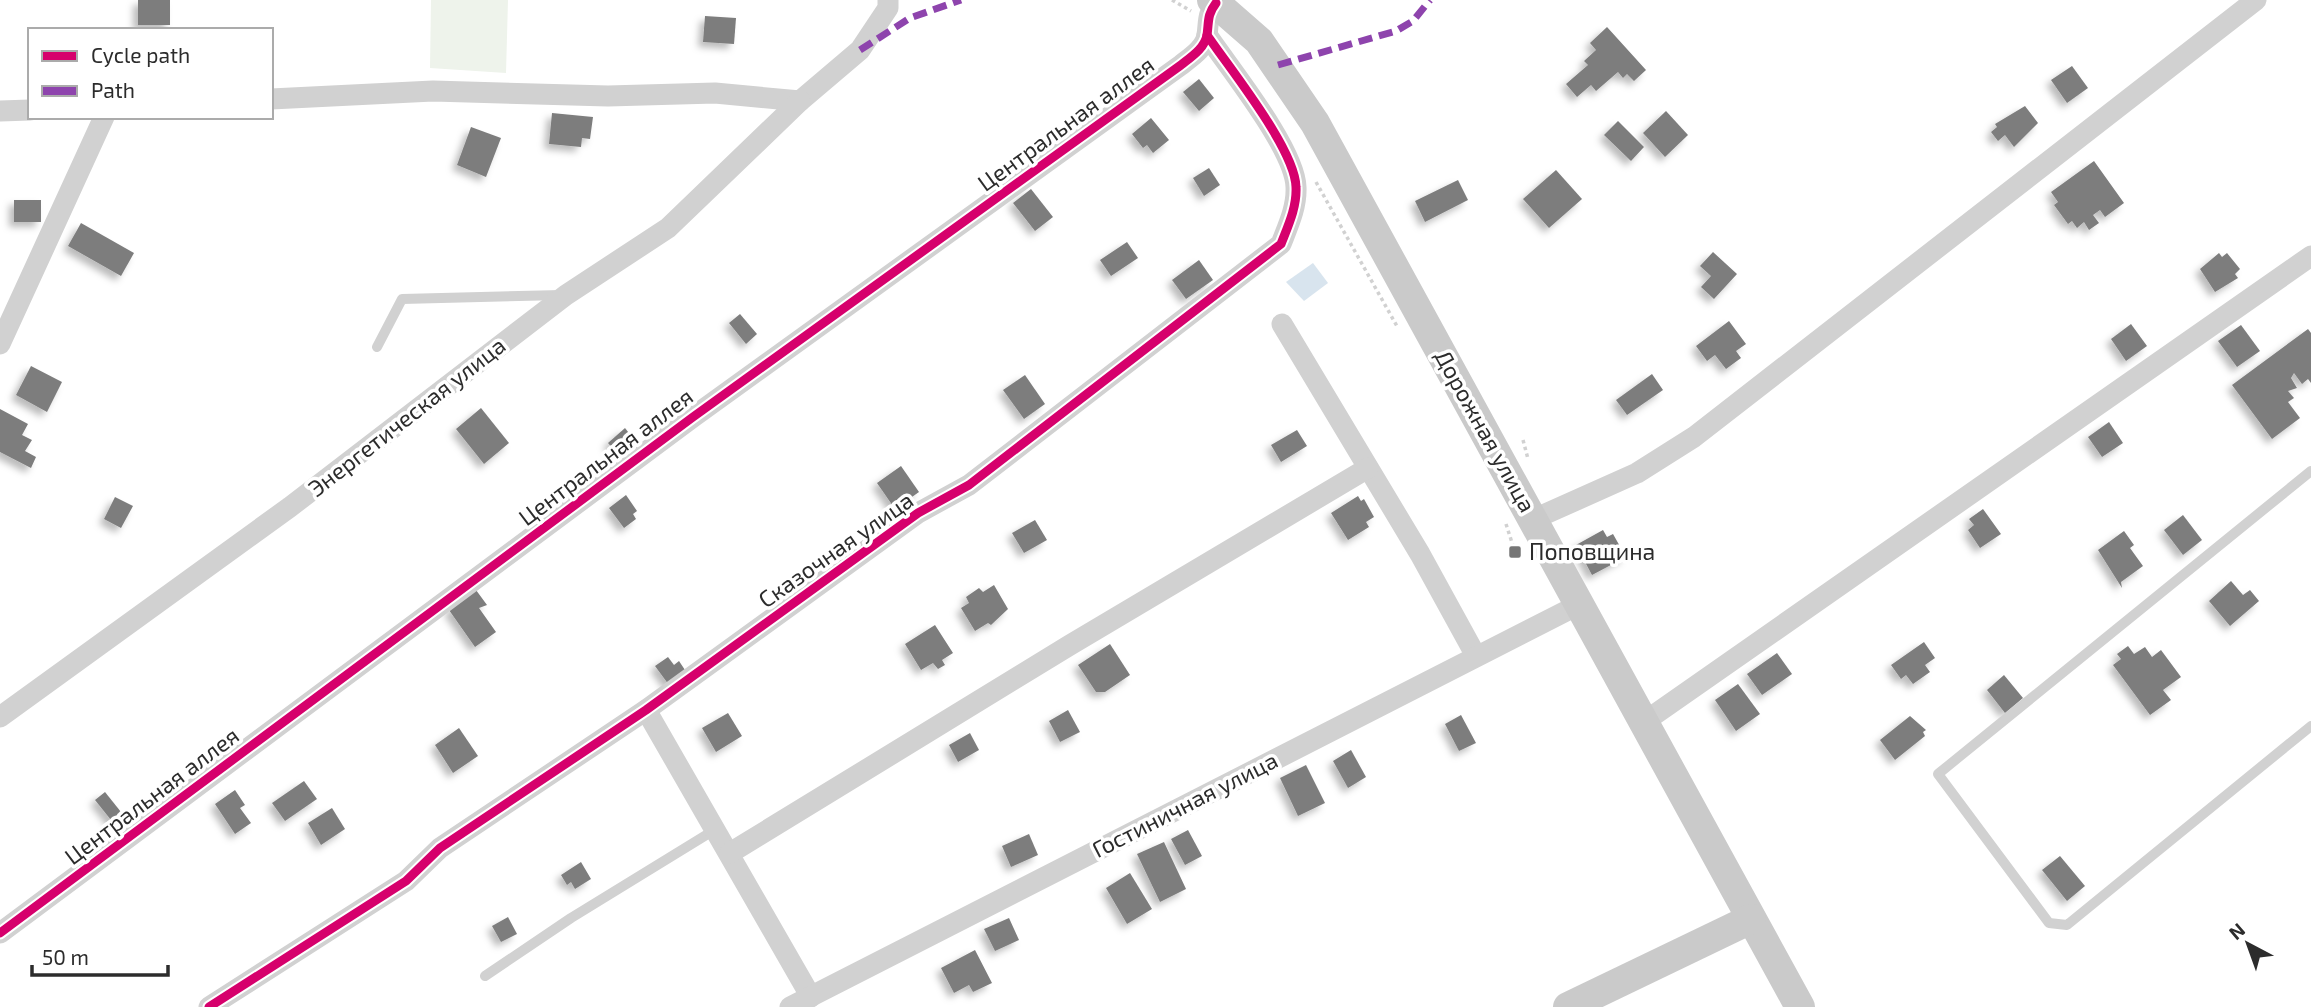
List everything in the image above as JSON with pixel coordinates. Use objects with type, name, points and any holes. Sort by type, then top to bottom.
[{"type":"main road","name":"Дорожная улица","points":[[1210,14],[1259,41],[1297,94],[1534,519],[1800,1007]]},
{"type":"main road","points":[[1568,1007],[1751,919]]},
{"type":"street","name":"Энергетическая улица","points":[[0,716],[290,507],[566,295],[668,228],[800,101],[860,50],[888,8],[888,0]]},
{"type":"street","points":[[1534,519],[1637,472],[1694,437],[2256,0]]},
{"type":"street","name":"Сказочная улица","points":[[209,1007],[406,881],[440,848],[646,710],[918,513],[969,485],[1281,244],[1293,213],[1296,186],[1284,149],[1210,14]]},
{"type":"street","name":"Центральная аллея","points":[[0,933],[681,425],[1181,65],[1203,45],[1210,14]]},
{"type":"street","points":[[273,99],[433,91],[608,96],[715,93],[800,101]]},
{"type":"street","points":[[0,111],[28,110]]},
{"type":"street","points":[[0,344],[103,119]]},
{"type":"street","points":[[1644,722],[2311,256]]},
{"type":"street","points":[[1282,324],[1476,656]]},
{"type":"street","points":[[730,853],[1070,645],[1368,468]]},
{"type":"street","name":"Гостиничная улица","points":[[790,1007],[1580,604]]},
{"type":"street","points":[[646,710],[811,997]]},
{"type":"lane","points":[[377,347],[402,299],[566,295]]},
{"type":"lane","points":[[2311,471],[1938,774],[2049,923],[2067,925],[2311,726]]},
{"type":"lane","points":[[485,976],[571,918],[716,829]]},
{"type":"path","points":[[1172,0],[1210,14]]},
{"type":"path","points":[[1315,181],[1402,334]]},
{"type":"shaded area","points":[[431,0],[508,0],[506,73],[430,68]]},
{"type":"shaded area","points":[[1313,263],[1328,283],[1304,301],[1286,282]]},
{"type":"building","points":[[138,0],[170,0],[170,25],[138,25]]},
{"type":"building","points":[[705,16],[736,18],[734,44],[703,42]]},
{"type":"building","points":[[1607,27],[1646,70],[1634,81],[1627,74],[1623,78],[1618,72],[1596,91],[1591,85],[1577,97],[1566,84],[1588,65],[1584,61],[1596,50],[1590,43]]},
{"type":"building","points":[[2072,66],[2088,88],[2067,103],[2051,80]]},
{"type":"building","points":[[1199,79],[1214,98],[1199,111],[1183,92]]},
{"type":"building","points":[[2025,106],[2038,123],[2014,147],[2005,135],[1998,141],[1991,132],[1997,127],[1995,124]]},
{"type":"building","points":[[1666,111],[1688,135],[1665,157],[1643,133]]},
{"type":"building","points":[[552,113],[593,117],[590,139],[582,138],[581,147],[549,144]]},
{"type":"building","points":[[1151,118],[1169,140],[1153,153],[1147,145],[1143,148],[1132,134]]},
{"type":"building","points":[[1618,121],[1644,147],[1631,161],[1604,135]]},
{"type":"building","points":[[471,127],[501,138],[486,177],[457,165]]},
{"type":"building","points":[[2094,161],[2124,203],[2105,217],[2100,210],[2093,215],[2099,223],[2089,230],[2084,222],[2077,228],[2072,221],[2068,224],[2054,205],[2058,202],[2051,192]]},
{"type":"building","points":[[1209,168],[1220,185],[1204,196],[1193,178]]},
{"type":"building","points":[[1556,170],[1582,199],[1549,228],[1523,199]]},
{"type":"building","points":[[1458,180],[1468,200],[1425,222],[1415,201]]},
{"type":"building","points":[[1031,189],[1053,217],[1035,231],[1013,203]]},
{"type":"building","points":[[14,200],[41,200],[41,222],[14,222]]},
{"type":"building","points":[[81,223],[134,253],[121,276],[68,246]]},
{"type":"building","points":[[1127,242],[1138,258],[1111,276],[1100,260]]},
{"type":"building","points":[[1713,252],[1737,274],[1714,299],[1701,287],[1711,276],[1700,266]]},
{"type":"building","points":[[2219,253],[2222,257],[2227,253],[2240,269],[2235,274],[2238,278],[2215,292],[2200,269]]},
{"type":"building","points":[[1199,260],[1213,280],[1186,299],[1172,280]]},
{"type":"building","points":[[740,314],[757,334],[746,344],[729,323]]},
{"type":"building","points":[[1729,321],[1746,344],[1736,351],[1741,358],[1726,369],[1715,355],[1707,361],[1696,346]]},
{"type":"building","points":[[2131,324],[2147,346],[2126,361],[2111,339]]},
{"type":"building","points":[[2241,325],[2260,351],[2237,367],[2218,341]]},
{"type":"building","points":[[2308,329],[2311,333],[2311,383],[2308,379],[2302,384],[2294,373],[2291,378],[2297,388],[2288,391],[2294,398],[2288,402],[2300,418],[2272,439],[2232,385]]},
{"type":"building","points":[[31,366],[62,382],[47,412],[16,395]]},
{"type":"building","points":[[1652,374],[1663,390],[1627,415],[1616,400]]},
{"type":"building","points":[[1025,375],[1045,404],[1024,419],[1003,390]]},
{"type":"building","points":[[481,408],[509,443],[484,464],[456,429]]},
{"type":"building","points":[[0,409],[28,424],[22,435],[32,440],[25,451],[36,457],[31,468],[0,452]]},
{"type":"building","points":[[2109,422],[2123,443],[2102,457],[2088,437]]},
{"type":"building","points":[[625,428],[635,441],[618,455],[608,443]]},
{"type":"building","points":[[1297,430],[1307,446],[1281,462],[1271,445]]},
{"type":"building","points":[[901,466],[919,492],[895,509],[877,483]]},
{"type":"building","points":[[626,495],[637,511],[633,514],[636,519],[624,528],[609,508]]},
{"type":"building","points":[[1358,496],[1361,501],[1364,499],[1374,517],[1366,522],[1369,527],[1348,540],[1331,513]]},
{"type":"building","points":[[115,497],[133,506],[121,528],[104,519]]},
{"type":"building","points":[[1983,509],[2001,534],[1980,548],[1968,530],[1974,525],[1969,519]]},
{"type":"building","points":[[2183,515],[2202,540],[2183,555],[2164,530]]},
{"type":"building","points":[[1035,520],[1047,540],[1024,553],[1012,533]]},
{"type":"building","points":[[1603,530],[1607,537],[1613,534],[1626,557],[1592,575],[1576,545]]},
{"type":"building","points":[[2124,531],[2134,545],[2130,548],[2143,566],[2121,582],[2122,588],[2098,550]]},
{"type":"building","points":[[2231,581],[2243,595],[2250,590],[2259,601],[2230,626],[2209,601]]},
{"type":"building","points":[[994,585],[1008,609],[991,625],[988,623],[975,631],[961,608],[969,603],[966,597],[979,588],[983,592]]},
{"type":"building","points":[[476,590],[487,605],[479,608],[496,632],[475,647],[449,610]]},
{"type":"building","points":[[935,625],[953,653],[942,660],[945,665],[938,669],[933,663],[921,670],[905,644]]},
{"type":"building","points":[[1924,642],[1935,658],[1925,665],[1930,672],[1913,684],[1906,675],[1901,679],[1891,665]]},
{"type":"building","points":[[1110,644],[1130,675],[1105,692],[1096,692],[1078,665]]},
{"type":"building","points":[[2128,646],[2134,654],[2145,647],[2152,657],[2161,650],[2181,677],[2163,690],[2171,700],[2150,715],[2113,665],[2121,659],[2117,654]]},
{"type":"building","points":[[1777,653],[1792,674],[1762,695],[1747,674]]},
{"type":"building","points":[[668,657],[674,665],[679,661],[687,673],[669,685],[655,666]]},
{"type":"building","points":[[2004,675],[2023,698],[2005,713],[1987,690]]},
{"type":"building","points":[[1738,684],[1760,714],[1736,731],[1715,700]]},
{"type":"building","points":[[1068,710],[1080,732],[1060,742],[1049,721]]},
{"type":"building","points":[[728,713],[742,736],[716,752],[702,728]]},
{"type":"building","points":[[1461,715],[1476,743],[1459,751],[1445,724]]},
{"type":"building","points":[[1910,716],[1926,730],[1923,732],[1925,736],[1895,760],[1880,740]]},
{"type":"building","points":[[459,728],[478,756],[453,773],[435,745]]},
{"type":"building","points":[[970,733],[979,750],[958,762],[949,745]]},
{"type":"building","points":[[1351,750],[1366,777],[1348,788],[1333,761]]},
{"type":"building","points":[[1306,765],[1325,803],[1298,816],[1280,778]]},
{"type":"building","points":[[304,781],[317,799],[285,821],[272,803]]},
{"type":"building","points":[[235,790],[245,805],[240,808],[251,823],[235,834],[215,804]]},
{"type":"building","points":[[105,792],[125,817],[115,825],[95,800]]},
{"type":"building","points":[[332,808],[345,829],[321,845],[308,823]]},
{"type":"building","points":[[1188,830],[1202,856],[1185,865],[1171,839]]},
{"type":"building","points":[[1029,834],[1038,855],[1011,867],[1002,846]]},
{"type":"building","points":[[1164,842],[1186,889],[1160,902],[1137,854]]},
{"type":"building","points":[[2060,856],[2085,886],[2067,901],[2042,870]]},
{"type":"building","points":[[581,862],[591,879],[575,889],[571,882],[567,885],[561,875]]},
{"type":"building","points":[[1130,873],[1152,909],[1127,924],[1106,888]]},
{"type":"building","points":[[508,917],[517,934],[501,942],[492,926]]},
{"type":"building","points":[[1009,918],[1019,940],[995,951],[984,929]]},
{"type":"building","points":[[975,950],[992,983],[973,992],[969,985],[954,993],[941,968]]},
{"type":"marked path","points":[[860,50],[910,18],[961,0]]},
{"type":"marked path","points":[[1278,65],[1396,31],[1413,21],[1430,0]]},
{"type":"cycle path","points":[[0,933],[693,417],[1181,65],[1204,44],[1210,15],[1216,3]]},
{"type":"cycle path","points":[[209,1007],[406,881],[440,848],[646,710],[918,513],[969,485],[1281,244],[1295,202],[1293,171],[1273,131],[1207,35]]},
{"type":"place","name":"Поповщина","points":[[1515,552]]}]
